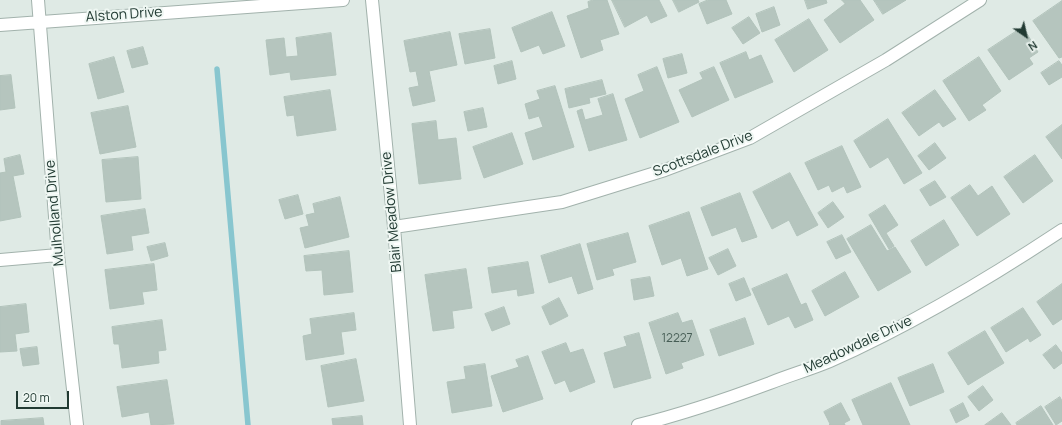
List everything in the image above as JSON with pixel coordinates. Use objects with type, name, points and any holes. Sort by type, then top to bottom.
[{"type":"street","name":"Mulholland Drive","points":[[38,0],[58,254],[77,425]]},
{"type":"street","name":"Alston Drive","points":[[0,25],[343,0]]},
{"type":"street","name":"Blair Meadow Drive","points":[[372,0],[394,227],[410,425]]},
{"type":"street","name":"Scottsdale Drive","points":[[394,227],[562,202],[665,170],[750,138],[886,60],[980,0]]},
{"type":"street","name":"Meadowdale Drive","points":[[638,425],[676,416],[828,361],[876,339],[945,302],[1009,265],[1062,230]]},
{"type":"street","points":[[0,260],[58,254]]},
{"type":"building","points":[[593,0],[607,0],[619,34],[600,40],[603,50],[581,58],[567,16],[589,8],[588,2]]},
{"type":"building","points":[[612,0],[659,0],[667,16],[651,23],[647,15],[625,27]]},
{"type":"building","points":[[673,0],[698,0],[699,2],[679,12]]},
{"type":"building","points":[[708,0],[726,0],[732,14],[707,24],[699,4]]},
{"type":"building","points":[[805,0],[826,0],[827,3],[808,9]]},
{"type":"building","points":[[842,0],[860,0],[874,20],[840,43],[824,20],[845,4]]},
{"type":"building","points":[[874,0],[906,0],[883,14]]},
{"type":"building","points":[[1062,1],[1062,57],[1059,58],[1033,21]]},
{"type":"building","points":[[774,7],[780,25],[762,32],[756,14]]},
{"type":"building","points":[[552,12],[565,46],[543,54],[539,45],[521,52],[512,28]]},
{"type":"building","points":[[749,17],[760,33],[743,44],[732,28]]},
{"type":"building","points":[[809,19],[828,50],[794,72],[775,40]]},
{"type":"building","points":[[1023,27],[1038,52],[1029,58],[1033,64],[1009,80],[988,50]]},
{"type":"building","points":[[490,29],[495,58],[465,64],[459,34]]},
{"type":"building","points":[[450,32],[457,65],[429,71],[435,101],[413,106],[409,88],[419,86],[416,71],[410,72],[404,41]]},
{"type":"building","points":[[331,33],[336,75],[291,80],[290,72],[270,75],[266,40],[284,38],[286,57],[298,56],[296,38]]},
{"type":"building","points":[[143,47],[148,64],[132,68],[127,51]]},
{"type":"building","points":[[746,52],[749,60],[761,55],[773,82],[735,98],[720,63]]},
{"type":"building","points":[[682,54],[687,73],[668,78],[663,59]]},
{"type":"building","points":[[114,57],[124,92],[98,99],[89,64]]},
{"type":"building","points":[[979,57],[1001,91],[982,105],[986,110],[969,121],[943,81]]},
{"type":"building","points":[[512,61],[516,79],[498,84],[494,66]]},
{"type":"building","points":[[1059,61],[1062,65],[1062,77],[1049,85],[1041,73]]},
{"type":"building","points":[[657,67],[679,122],[640,138],[625,99],[644,91],[638,75]]},
{"type":"building","points":[[714,67],[729,100],[692,117],[679,90],[703,79],[700,73]]},
{"type":"building","points":[[11,75],[15,108],[0,110],[0,76]]},
{"type":"building","points":[[602,80],[606,94],[589,98],[590,103],[569,108],[565,89]]},
{"type":"building","points":[[555,86],[574,147],[533,160],[525,133],[543,127],[539,116],[529,119],[525,104],[540,99],[537,91]]},
{"type":"building","points":[[330,90],[336,130],[297,136],[294,115],[287,116],[284,97]]},
{"type":"building","points":[[935,90],[956,119],[943,127],[939,122],[919,136],[902,113]]},
{"type":"building","points":[[613,94],[627,140],[589,151],[577,111],[582,109],[585,120],[603,115],[598,99]]},
{"type":"building","points":[[128,106],[136,147],[100,154],[91,113]]},
{"type":"building","points":[[483,108],[487,127],[468,131],[464,112]]},
{"type":"building","points":[[888,119],[922,173],[904,184],[888,157],[870,168],[854,141]]},
{"type":"building","points":[[436,121],[438,140],[456,138],[461,179],[419,184],[412,124]]},
{"type":"building","points":[[1062,125],[1062,159],[1046,137]]},
{"type":"building","points":[[512,133],[523,164],[484,178],[473,147]]},
{"type":"building","points":[[935,143],[946,158],[929,170],[918,156]]},
{"type":"building","points":[[842,146],[861,187],[847,193],[844,186],[832,192],[829,185],[818,190],[805,163]]},
{"type":"building","points":[[20,155],[24,174],[13,176],[21,217],[0,221],[0,173],[6,172],[4,159]]},
{"type":"building","points":[[1035,155],[1053,181],[1023,203],[1004,177]]},
{"type":"building","points":[[138,157],[141,199],[106,202],[102,160]]},
{"type":"building","points":[[790,173],[818,225],[797,236],[789,220],[772,229],[753,192]]},
{"type":"building","points":[[935,181],[946,197],[930,206],[920,190]]},
{"type":"building","points":[[970,185],[978,196],[992,186],[1010,214],[977,236],[951,198]]},
{"type":"building","points":[[740,193],[757,237],[742,242],[736,227],[712,236],[701,208]]},
{"type":"building","points":[[298,195],[303,214],[285,219],[279,200]]},
{"type":"building","points":[[340,197],[349,237],[305,248],[300,228],[309,226],[306,215],[315,213],[313,204]]},
{"type":"building","points":[[833,202],[844,217],[828,228],[818,213]]},
{"type":"building","points":[[885,205],[898,225],[886,233],[894,246],[889,249],[869,215]]},
{"type":"building","points":[[145,209],[149,233],[131,236],[133,250],[107,254],[101,216]]},
{"type":"building","points":[[689,212],[708,269],[687,276],[681,258],[662,265],[649,226]]},
{"type":"building","points":[[944,220],[959,245],[926,266],[911,241]]},
{"type":"building","points":[[871,225],[887,251],[895,247],[911,272],[878,291],[847,239]]},
{"type":"building","points":[[628,233],[636,262],[612,269],[614,275],[597,280],[587,244]]},
{"type":"building","points":[[842,235],[851,252],[836,259],[827,242]]},
{"type":"building","points":[[165,243],[168,256],[151,261],[147,247]]},
{"type":"building","points":[[580,244],[593,289],[578,294],[572,276],[549,283],[541,256]]},
{"type":"building","points":[[728,249],[736,266],[718,275],[709,258]]},
{"type":"building","points":[[349,251],[353,292],[324,295],[322,270],[306,271],[304,256]]},
{"type":"building","points":[[528,262],[534,293],[518,296],[517,289],[492,293],[488,268]]},
{"type":"building","points":[[154,264],[157,290],[142,292],[144,304],[110,309],[105,270]]},
{"type":"building","points":[[466,269],[472,308],[452,311],[454,328],[433,331],[425,275]]},
{"type":"building","points":[[845,272],[859,297],[825,316],[812,291]]},
{"type":"building","points":[[787,274],[801,305],[806,303],[813,320],[795,328],[789,316],[768,325],[752,289]]},
{"type":"building","points":[[650,277],[654,296],[634,300],[631,280]]},
{"type":"building","points":[[744,278],[751,295],[736,301],[729,284]]},
{"type":"building","points":[[1062,284],[1062,319],[1053,325],[1037,302]]},
{"type":"building","points":[[559,298],[568,316],[550,325],[542,307]]},
{"type":"building","points":[[26,304],[29,332],[15,334],[17,351],[0,352],[0,307]]},
{"type":"building","points":[[504,307],[510,324],[492,331],[485,314]]},
{"type":"building","points":[[1023,308],[1041,335],[1030,342],[1028,338],[1006,352],[991,328]]},
{"type":"building","points":[[354,313],[356,330],[341,332],[344,354],[306,360],[303,336],[312,334],[310,319]]},
{"type":"building","points":[[678,313],[682,323],[692,320],[704,355],[681,363],[683,368],[666,374],[649,323]]},
{"type":"building","points":[[745,318],[754,344],[719,356],[710,330]]},
{"type":"building","points":[[162,320],[166,350],[158,351],[159,363],[122,368],[119,344],[114,344],[112,327]]},
{"type":"building","points":[[985,331],[1004,363],[968,385],[948,353]]},
{"type":"building","points":[[639,333],[651,378],[614,388],[604,353],[627,346],[624,337]]},
{"type":"building","points":[[566,343],[570,353],[583,349],[595,382],[570,392],[565,380],[555,384],[542,352]]},
{"type":"building","points":[[1056,345],[1062,353],[1062,363],[1054,369],[1043,355]]},
{"type":"building","points":[[37,347],[39,364],[23,366],[20,349]]},
{"type":"building","points":[[528,356],[543,399],[503,412],[491,376],[519,367],[516,360]]},
{"type":"building","points":[[356,359],[364,401],[328,407],[321,366]]},
{"type":"building","points":[[485,364],[492,406],[452,413],[447,382],[466,379],[464,367]]},
{"type":"building","points":[[933,364],[944,392],[910,406],[898,378]]},
{"type":"building","points":[[167,380],[174,424],[151,425],[149,412],[122,417],[117,387]]},
{"type":"building","points":[[891,383],[910,425],[863,425],[852,400]]},
{"type":"building","points":[[983,386],[993,400],[979,411],[968,397]]},
{"type":"building","points":[[1060,397],[1062,401],[1062,421],[1056,425],[1045,407]]},
{"type":"building","points":[[841,403],[850,420],[844,423],[845,425],[829,425],[830,424],[824,412]]},
{"type":"building","points":[[963,403],[969,416],[956,423],[950,410]]},
{"type":"building","points":[[1041,406],[1053,425],[1017,425],[1016,423]]},
{"type":"building","points":[[1002,413],[1011,425],[985,425]]},
{"type":"building","points":[[362,416],[363,425],[333,425],[332,419]]},
{"type":"building","points":[[43,418],[44,425],[1,425],[1,421]]},
{"type":"waterway","points":[[217,69],[248,425]]}]
